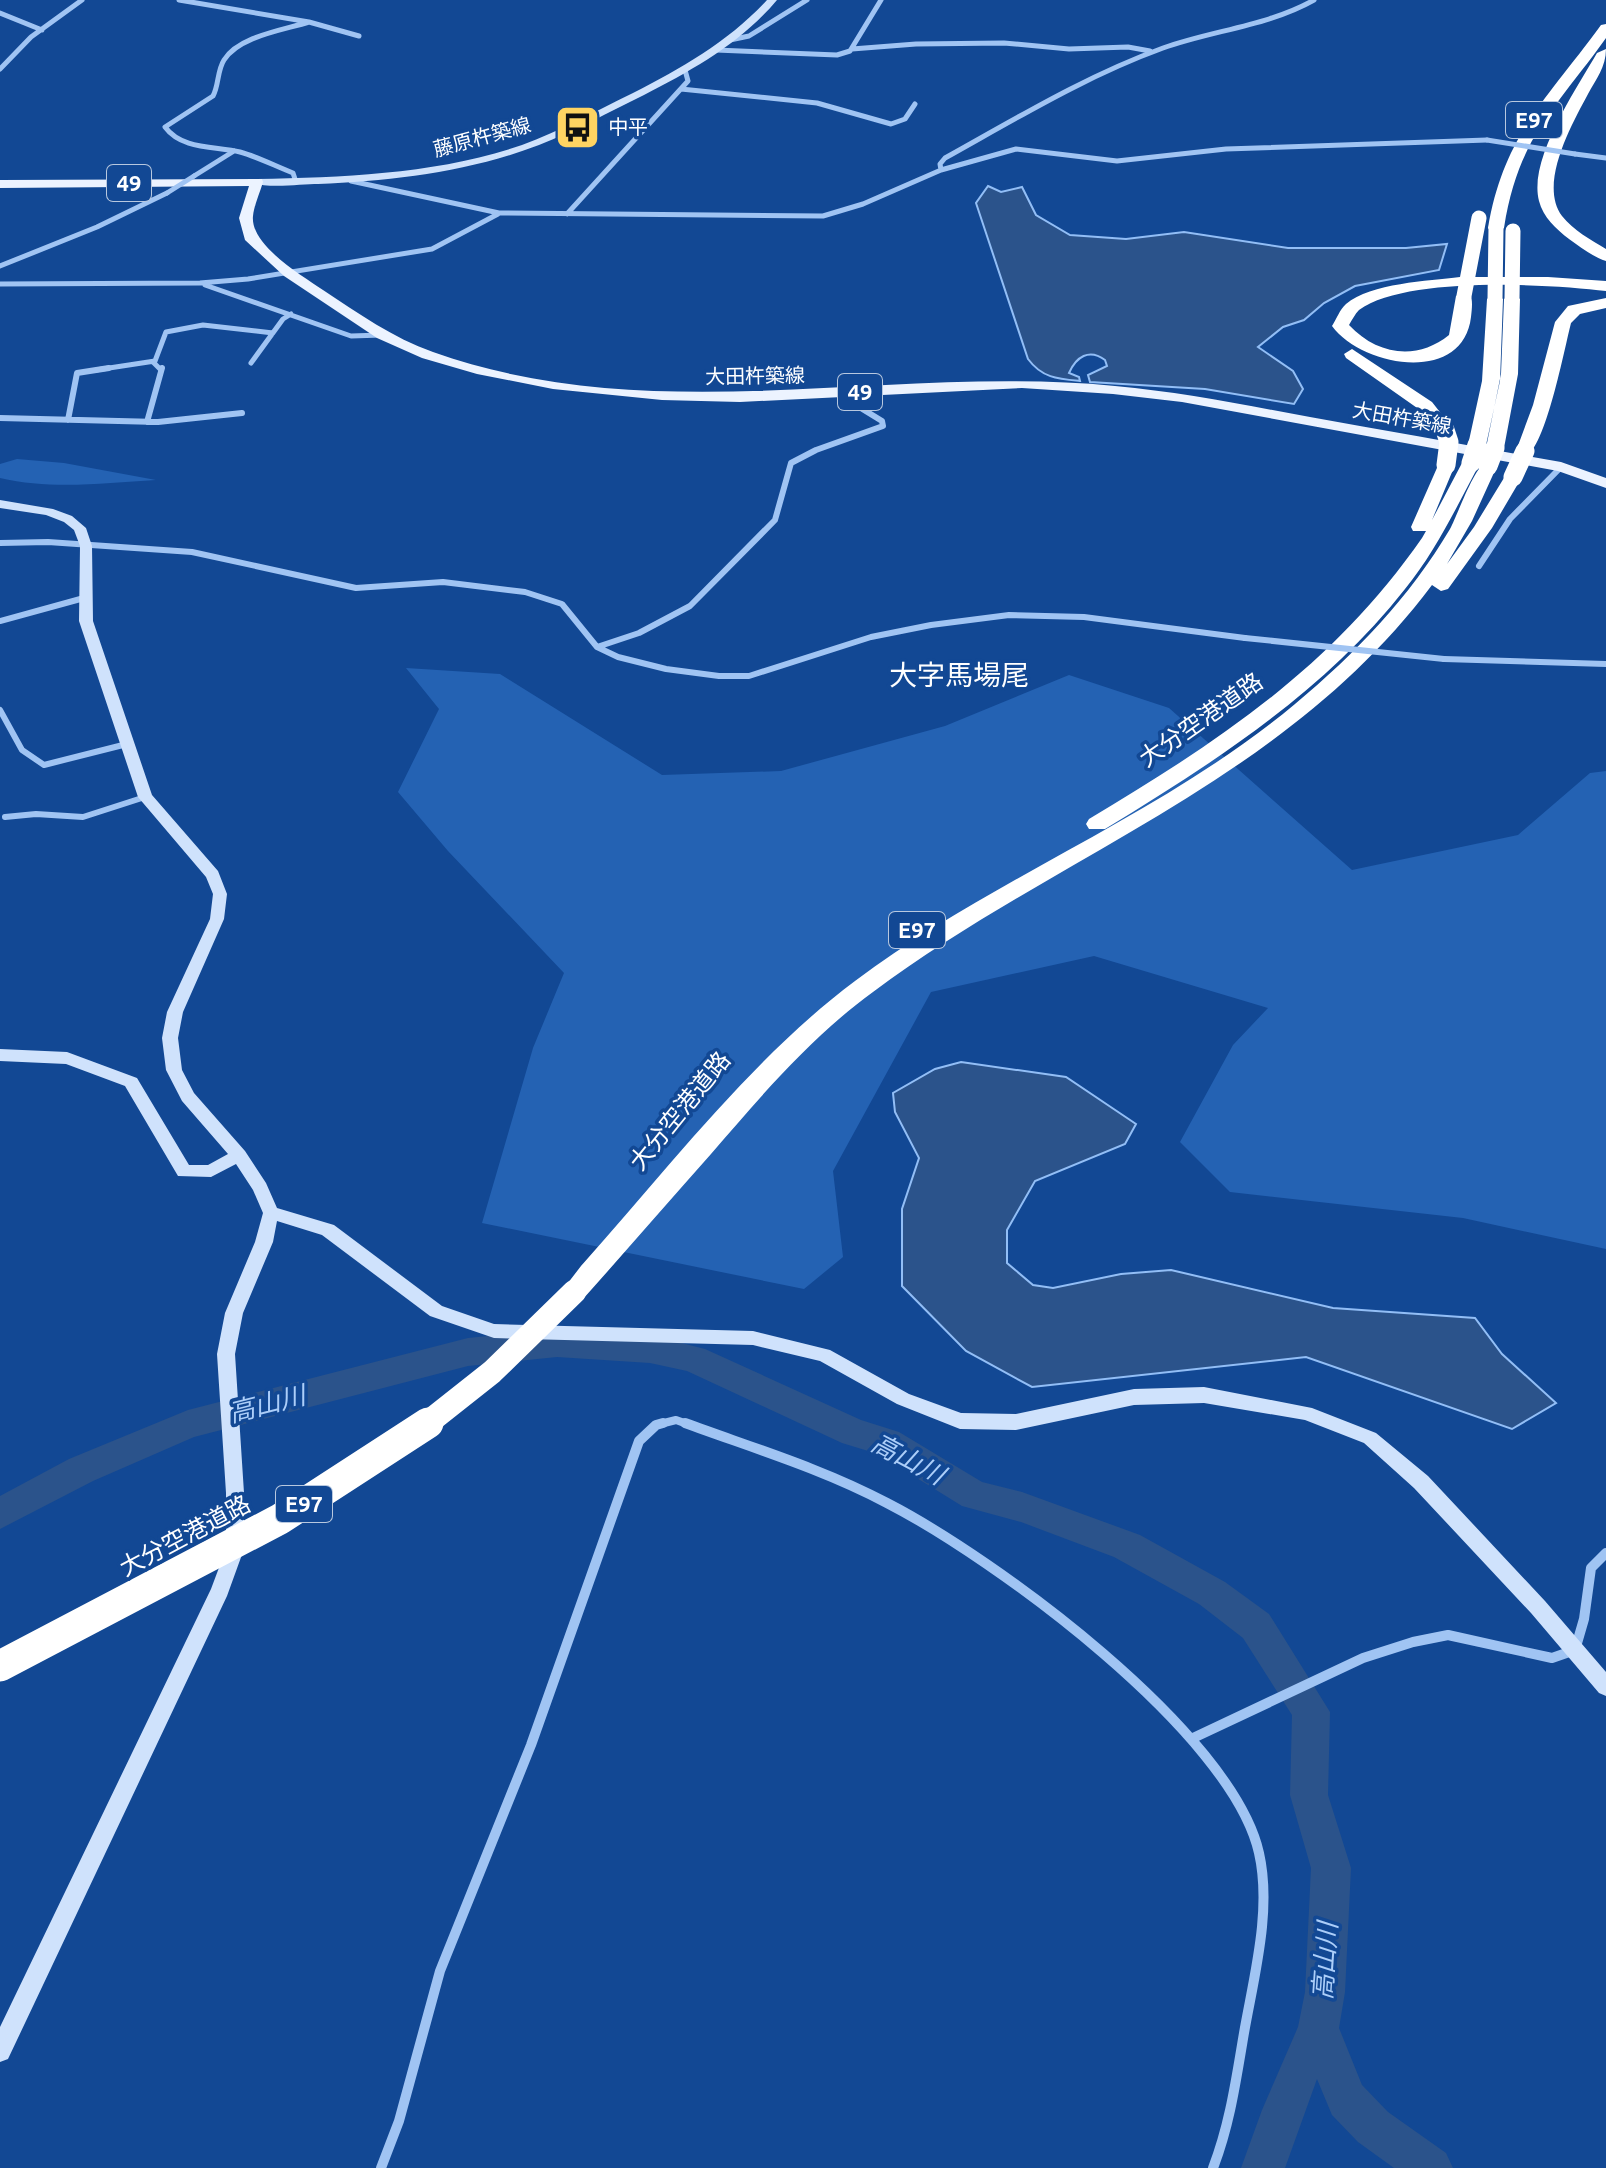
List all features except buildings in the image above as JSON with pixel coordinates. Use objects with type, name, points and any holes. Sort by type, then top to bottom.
[{"type":"highway","name":"大分空港道路","points":[[574,1292],[738,1086],[792,1028],[833,992],[940,916],[1200,760],[1269,711],[1335,655],[1411,567],[1483,456],[1505,410],[1512,358],[1504,299],[1505,182],[1516,151],[1530,125],[1606,28]]},
{"type":"highway","name":"大分空港道路","points":[[1504,230],[1548,124],[1605,52]]},
{"type":"highway","points":[[1605,52],[1558,138],[1546,184],[1547,203],[1552,214],[1589,246],[1606,256]]},
{"type":"highway","points":[[1558,87],[1516,133],[1482,207],[1464,296],[1462,322],[1457,337],[1433,353],[1391,356],[1373,352],[1348,338],[1340,326],[1345,312],[1355,305],[1376,297],[1435,284],[1525,279],[1606,284]]},
{"type":"highway","points":[[1335,655],[1409,551],[1446,465],[1449,442],[1445,430],[1426,406],[1344,349],[1328,323],[1338,305],[1378,291],[1443,280],[1523,274],[1571,275],[1606,284]]},
{"type":"highway","points":[[1246,751],[1338,685],[1387,643],[1433,594],[1471,546],[1513,477],[1542,405],[1563,322],[1574,310],[1606,303]]},
{"type":"highway","name":"大分空港道路","points":[[0,1666],[208,1560],[373,1462],[441,1414],[498,1367],[574,1292],[732,1113],[830,1013],[941,933],[1179,796],[1246,751],[1330,683],[1408,603],[1459,530],[1483,456]]},
{"type":"main road","name":"49","points":[[0,184],[257,182]]},
{"type":"main road","name":"大田杵築線","points":[[257,182],[246,218],[252,240],[289,273],[382,335],[452,363],[553,385],[662,396],[740,398],[1022,384],[1113,390],[1182,398],[1561,467],[1606,483]]},
{"type":"street","points":[[0,69],[42,30],[82,0]]},
{"type":"street","points":[[179,0],[309,22],[359,36]]},
{"type":"street","name":"藤原杵築線","points":[[257,182],[351,181],[454,166],[521,148],[562,132],[685,70],[752,23],[772,0]]},
{"type":"street","points":[[730,40],[749,36],[807,0]]},
{"type":"street","points":[[852,49],[881,0]]},
{"type":"street","points":[[941,170],[940,164],[945,158],[1001,126],[1049,104],[1104,70],[1152,51],[1291,13],[1314,0]]},
{"type":"street","points":[[0,13],[42,30]]},
{"type":"street","points":[[296,182],[293,173],[235,151],[204,147],[169,133],[165,127],[213,96],[218,89],[224,60],[242,45],[309,22]]},
{"type":"street","points":[[716,50],[837,55],[852,49],[982,43],[1069,49],[1128,47],[1152,51]]},
{"type":"street","points":[[567,214],[688,81],[685,70]]},
{"type":"street","points":[[681,89],[817,103],[891,124],[905,119],[915,104]]},
{"type":"street","points":[[351,181],[499,213],[823,216],[863,204],[941,170],[1016,149],[1135,161],[1226,149],[1487,140],[1606,158]]},
{"type":"street","points":[[0,266],[97,227],[167,193],[235,151]]},
{"type":"street","points":[[0,284],[200,283],[289,273],[432,249],[499,213]]},
{"type":"street","points":[[200,283],[351,336],[382,335]]},
{"type":"street","points":[[251,363],[291,314]]},
{"type":"street","points":[[153,362],[166,332],[203,325],[273,333]]},
{"type":"street","points":[[68,420],[77,373],[153,362],[162,368],[162,374],[147,422]]},
{"type":"street","points":[[597,647],[639,633],[690,606],[775,520],[791,463],[816,450],[883,426],[882,421],[851,402],[845,393]]},
{"type":"street","points":[[0,418],[147,422],[242,413]]},
{"type":"street","points":[[1479,566],[1510,519],[1561,467]]},
{"type":"street","points":[[0,504],[68,519],[80,528],[86,546],[86,621],[145,797],[213,875],[220,894],[217,919],[175,1012],[170,1038],[174,1070],[188,1097],[239,1155],[260,1188],[271,1213],[264,1242],[234,1313],[226,1354],[235,1493],[235,1549],[220,1590],[0,2051]]},
{"type":"street","points":[[0,543],[48,542],[192,552],[356,588],[443,582],[548,597],[570,611],[578,627],[597,647],[618,657],[666,669],[734,676],[764,672],[871,637],[931,625],[1009,615],[1084,617],[1444,659],[1606,664]]},
{"type":"street","points":[[0,621],[84,598]]},
{"type":"street","points":[[0,710],[12,739],[33,760],[44,765],[127,744]]},
{"type":"street","points":[[2,817],[36,814],[83,817],[145,797]]},
{"type":"street","points":[[0,1055],[67,1058],[131,1082],[184,1171],[211,1171],[239,1155]]},
{"type":"street","points":[[271,1213],[328,1230],[436,1311],[494,1331],[753,1338],[824,1355],[903,1399],[960,1421],[1016,1422],[1134,1397],[1204,1395],[1306,1413],[1370,1438],[1421,1482],[1606,1687]]},
{"type":"street","points":[[381,2168],[399,2121],[440,1971],[531,1745],[639,1441],[656,1425],[676,1420],[842,1482],[909,1515],[1042,1602],[1109,1656],[1191,1739],[1226,1787],[1259,1852],[1261,1898],[1250,2000],[1228,2128],[1213,2168]]},
{"type":"street","points":[[1575,1650],[1584,1619],[1591,1568],[1606,1553]]},
{"type":"street","points":[[1191,1739],[1363,1658],[1413,1642],[1448,1635],[1552,1658],[1575,1650]]},
{"type":"shaded area","points":[[988,186],[1001,192],[1022,187],[1036,215],[1070,235],[1126,239],[1184,232],[1288,248],[1406,248],[1447,244],[1439,270],[1355,286],[1324,303],[1304,320],[1283,327],[1258,347],[1293,371],[1303,389],[1294,404],[1205,389],[1090,382],[1088,375],[1107,366],[1105,360],[1094,355],[1084,356],[1072,367],[1069,373],[1079,377],[1080,381],[1045,374],[1028,359],[976,203]]},
{"type":"shaded area","points":[[17,459],[64,463],[156,480],[58,485],[0,478],[0,464]]},
{"type":"shaded area","points":[[406,668],[500,674],[662,775],[781,771],[945,726],[1069,675],[1169,708],[1352,870],[1518,835],[1590,773],[1606,771],[1606,1249],[1463,1218],[1230,1192],[1180,1142],[1233,1045],[1268,1008],[1094,956],[931,992],[833,1171],[843,1257],[804,1289],[482,1223],[533,1048],[564,973],[448,851],[398,792],[439,709]]},
{"type":"shaded area","points":[[961,1062],[1066,1077],[1136,1124],[1125,1144],[1035,1181],[1007,1230],[1007,1263],[1033,1285],[1053,1288],[1121,1274],[1171,1270],[1333,1308],[1475,1318],[1502,1354],[1556,1403],[1512,1429],[1306,1357],[1032,1387],[966,1351],[902,1286],[902,1209],[919,1158],[895,1112],[893,1093],[935,1069]]},
{"type":"waterway","name":"高山川","points":[[0,1514],[81,1470],[188,1424],[468,1352],[557,1343],[650,1349],[693,1359],[854,1433],[887,1442],[974,1495],[1022,1507],[1127,1546],[1212,1593],[1256,1626],[1311,1712],[1309,1795],[1331,1868],[1325,1992],[1318,2028]]},
{"type":"waterway","name":"高山川","points":[[1263,2168],[1283,2110],[1318,2028]]},
{"type":"waterway","points":[[1318,2028],[1347,2100],[1373,2127],[1431,2168]]},
{"type":"place","name":"中平","points":[[577,127]]},
{"type":"district","name":"大字馬場尾","points":[[959,675]]}]
